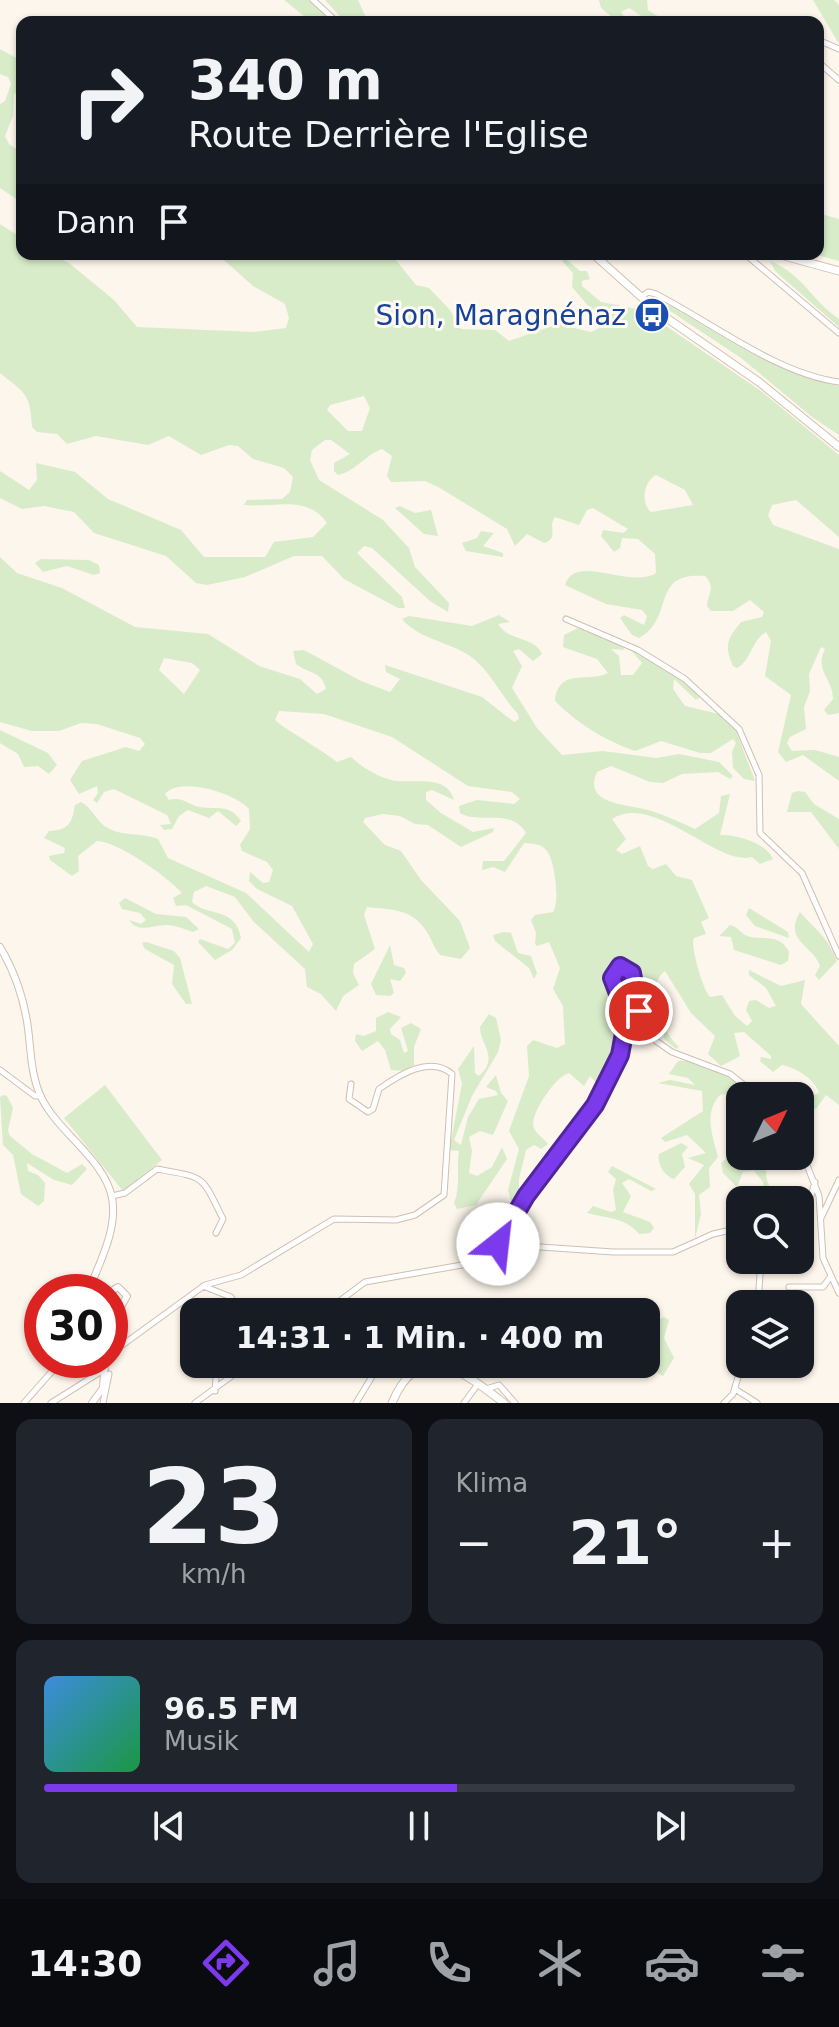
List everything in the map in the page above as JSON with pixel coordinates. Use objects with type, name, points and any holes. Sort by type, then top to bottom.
[{"type":"main road","points":[[600,260],[641,297],[765,386],[839,447]]},
{"type":"main road","points":[[799,260],[839,271]]},
{"type":"main road","points":[[392,1403],[407,1379],[429,1366],[453,1367],[504,1403]]},
{"type":"street","points":[[313,0],[330,16]]},
{"type":"street","points":[[752,260],[839,333]]},
{"type":"street","points":[[641,297],[648,292],[656,294],[757,350],[820,379],[839,382]]},
{"type":"street","points":[[566,619],[638,650],[685,679],[742,732],[748,757],[759,775],[760,833],[802,873],[839,956]]},
{"type":"street","points":[[0,947],[22,996],[33,1072],[41,1096],[102,1175],[112,1196],[110,1233],[95,1274]]},
{"type":"street","points":[[344,1298],[365,1282],[462,1265],[498,1244],[526,1196],[595,1105],[620,1055],[627,1022],[612,982],[613,972],[618,967],[627,967],[632,973],[641,1017],[660,1044],[678,1055],[718,1068],[738,1082]]},
{"type":"street","points":[[128,1341],[203,1286],[241,1275],[334,1219],[396,1220],[415,1215],[444,1195],[452,1074],[442,1067],[418,1067],[379,1089],[373,1108],[368,1112],[349,1099],[351,1084]]},
{"type":"street","points":[[0,1070],[35,1096],[41,1096]]},
{"type":"street","points":[[112,1196],[125,1193],[157,1169],[198,1177],[208,1187],[223,1219],[216,1233]]},
{"type":"street","points":[[810,1170],[815,1182],[821,1247],[838,1290]]},
{"type":"street","points":[[820,1219],[839,1180]]},
{"type":"street","points":[[814,1186],[815,1182]]},
{"type":"street","points":[[498,1244],[613,1252],[673,1252],[726,1231]]},
{"type":"street","points":[[789,1287],[823,1287],[831,1276]]},
{"type":"street","points":[[203,1286],[232,1298]]},
{"type":"street","points":[[24,1403],[46,1378]]},
{"type":"street","points":[[51,1403],[96,1378]]},
{"type":"street","points":[[92,1403],[103,1388],[106,1378]]},
{"type":"street","points":[[103,1403],[106,1378]]},
{"type":"street","points":[[215,1391],[216,1378]]},
{"type":"street","points":[[195,1403],[231,1378]]},
{"type":"street","points":[[356,1403],[371,1378]]},
{"type":"street","points":[[724,1403],[735,1389],[738,1378]]},
{"type":"street","points":[[464,1403],[479,1383]]},
{"type":"street","points":[[486,1389],[499,1385],[515,1403]]},
{"type":"street","points":[[735,1389],[757,1403]]},
{"type":"green space","points":[[284,0],[309,0],[326,16],[304,16]]},
{"type":"green space","points":[[325,0],[358,0],[365,16],[340,16]]},
{"type":"green space","points":[[599,0],[647,0],[648,10],[658,16],[642,16],[629,8],[621,12],[624,16],[611,16],[601,8]]},
{"type":"green space","points":[[813,0],[834,0],[839,5],[839,44],[824,16]]},
{"type":"green space","points":[[0,49],[16,58],[13,116],[5,136],[16,149],[16,199],[0,188],[0,104],[5,101],[11,84],[8,77],[0,74]]},
{"type":"green space","points":[[824,215],[839,219],[839,261],[824,257]]},
{"type":"green space","points":[[0,224],[16,234],[16,260],[63,260],[69,263],[114,300],[137,327],[254,332],[286,328],[289,318],[285,304],[253,286],[224,260],[396,260],[416,285],[429,288],[450,310],[461,329],[495,330],[509,341],[558,324],[591,332],[599,328],[601,321],[572,287],[573,273],[562,261],[567,260],[580,271],[587,271],[590,279],[582,281],[582,286],[601,302],[637,309],[666,326],[761,391],[839,455],[839,537],[796,500],[772,505],[768,515],[773,525],[839,549],[839,713],[828,715],[824,710],[833,699],[822,663],[825,649],[821,647],[809,674],[810,691],[804,707],[806,729],[790,737],[787,743],[792,751],[815,750],[839,757],[839,781],[803,755],[786,762],[778,752],[791,695],[765,676],[771,641],[766,632],[757,640],[742,665],[737,668],[733,666],[728,643],[733,633],[741,622],[762,617],[764,612],[750,600],[733,611],[711,611],[707,606],[711,587],[708,580],[705,576],[688,576],[669,588],[657,619],[639,638],[632,635],[620,618],[624,615],[644,625],[647,616],[642,610],[606,604],[565,585],[571,576],[580,572],[632,577],[656,573],[655,554],[638,539],[622,538],[620,548],[614,552],[601,536],[603,530],[623,533],[628,529],[593,508],[587,510],[579,525],[555,517],[549,541],[544,543],[527,534],[515,546],[507,529],[440,488],[425,481],[391,482],[387,476],[392,456],[382,449],[338,475],[334,471],[334,463],[350,454],[331,440],[325,440],[312,450],[310,460],[319,480],[383,520],[409,548],[415,567],[449,603],[448,612],[430,601],[372,548],[364,546],[357,553],[402,597],[405,608],[398,608],[344,579],[322,556],[294,556],[245,577],[207,585],[196,583],[166,556],[94,533],[74,512],[44,506],[22,509],[0,498],[0,471],[29,490],[37,480],[36,463],[75,472],[108,499],[181,530],[204,557],[265,557],[274,542],[313,537],[327,523],[310,508],[300,505],[244,505],[247,500],[282,499],[290,492],[293,477],[284,468],[253,459],[238,446],[229,445],[201,455],[169,436],[148,445],[96,436],[67,444],[57,434],[37,432],[32,427],[28,401],[0,373]],"holes":[[[364,396],[370,408],[362,431],[348,431],[327,410],[330,405]],[[656,475],[685,490],[693,505],[651,512],[645,503],[645,492]]]},
{"type":"green space","points":[[770,261],[799,280],[839,319],[839,327],[775,271]]},
{"type":"green space","points":[[669,304],[772,363],[839,386],[839,435],[812,417],[741,358],[667,309]]},
{"type":"green space","points":[[400,506],[415,513],[431,510],[438,536],[424,534],[395,508]]},
{"type":"green space","points":[[481,531],[494,533],[483,546],[503,553],[503,557],[466,551],[462,543],[477,538]]},
{"type":"green space","points":[[0,557],[17,573],[62,588],[135,627],[208,634],[259,666],[300,679],[317,694],[326,689],[324,683],[318,676],[296,664],[293,651],[304,650],[361,681],[390,692],[400,679],[386,672],[385,665],[482,697],[514,722],[519,719],[518,714],[474,659],[417,632],[402,619],[409,616],[472,626],[499,615],[510,622],[498,624],[503,630],[533,644],[542,654],[533,661],[519,649],[513,651],[522,666],[512,688],[537,728],[562,755],[603,751],[656,758],[679,754],[719,762],[733,776],[730,779],[718,772],[682,774],[663,783],[650,782],[611,766],[597,772],[594,783],[601,797],[609,801],[648,810],[695,829],[719,813],[721,796],[730,794],[720,835],[750,841],[764,848],[773,859],[760,864],[752,857],[738,857],[666,822],[629,813],[612,819],[626,839],[616,850],[622,854],[640,846],[648,866],[653,869],[666,864],[676,876],[692,880],[709,918],[701,922],[706,934],[694,938],[693,943],[704,986],[710,997],[722,995],[735,1016],[747,1026],[752,1021],[746,1010],[749,1001],[756,1000],[769,1008],[776,1006],[766,988],[749,975],[749,970],[781,986],[805,980],[801,1004],[839,1046],[839,1105],[826,1095],[814,1108],[814,1095],[819,1093],[814,1082],[787,1066],[782,1065],[773,1072],[760,1061],[761,1057],[771,1059],[771,1056],[744,1032],[734,1033],[740,1056],[721,1066],[708,1054],[715,1036],[691,1013],[665,971],[658,979],[655,999],[661,1022],[679,1047],[676,1049],[665,1040],[656,1016],[641,1003],[637,969],[628,962],[617,965],[609,977],[623,1022],[612,1064],[600,1087],[590,1076],[584,1086],[569,1073],[546,1094],[533,1127],[548,1144],[541,1149],[534,1145],[526,1150],[519,1179],[519,1198],[511,1201],[508,1190],[519,1149],[509,1131],[529,1076],[527,1046],[533,1040],[557,1048],[565,1044],[563,1006],[553,989],[560,968],[549,942],[535,944],[536,933],[531,920],[535,915],[553,912],[556,882],[547,851],[534,844],[524,843],[505,872],[493,867],[482,870],[483,861],[504,861],[526,833],[519,825],[503,818],[476,818],[460,813],[459,806],[477,800],[514,804],[520,799],[512,792],[468,786],[392,737],[324,714],[279,711],[275,720],[337,762],[351,757],[385,778],[427,781],[444,786],[454,800],[432,790],[426,792],[426,800],[473,832],[494,828],[493,832],[461,847],[428,825],[415,824],[400,816],[383,814],[365,818],[363,822],[385,845],[401,851],[421,880],[460,921],[470,948],[461,959],[440,955],[415,918],[393,910],[367,907],[364,915],[375,949],[354,964],[353,973],[359,985],[343,996],[336,1011],[321,994],[307,987],[305,969],[253,921],[235,897],[206,886],[194,892],[192,902],[198,907],[227,917],[238,928],[241,938],[232,950],[215,960],[198,942],[200,939],[228,949],[235,943],[232,929],[186,905],[176,906],[173,898],[182,893],[154,870],[129,853],[97,841],[78,856],[79,871],[72,876],[49,856],[64,853],[65,848],[44,838],[49,831],[66,827],[75,805],[81,802],[108,828],[158,839],[168,858],[246,893],[309,952],[313,944],[292,906],[257,889],[249,881],[250,872],[263,883],[269,882],[273,870],[267,862],[242,851],[240,845],[250,829],[249,809],[220,792],[182,786],[165,794],[169,800],[227,809],[241,821],[236,826],[218,811],[209,818],[188,810],[179,816],[172,829],[164,830],[160,825],[171,824],[167,815],[114,789],[104,792],[97,803],[93,800],[98,793],[97,786],[79,794],[70,780],[82,761],[126,747],[139,751],[145,744],[140,738],[97,724],[81,723],[59,731],[32,731],[0,722]],"holes":[[[164,658],[192,663],[200,670],[184,694],[159,670]]]},
{"type":"green space","points":[[41,559],[89,560],[99,565],[100,573],[94,575],[67,566],[43,572],[35,563]]},
{"type":"green space","points":[[578,628],[623,646],[624,650],[611,649],[619,656],[621,675],[633,675],[642,663],[630,649],[672,668],[701,697],[696,700],[674,679],[673,689],[685,706],[719,714],[735,728],[755,781],[744,779],[733,768],[732,752],[736,743],[733,739],[711,753],[700,753],[661,741],[635,751],[613,742],[573,717],[555,701],[557,690],[568,680],[608,673],[597,659],[563,647],[564,635]]},
{"type":"green space","points":[[0,730],[48,753],[57,765],[49,774],[38,766],[24,767],[18,754],[0,743]]},
{"type":"green space","points":[[805,792],[814,804],[839,819],[839,849],[811,812],[787,812],[792,793]]},
{"type":"green space","points":[[125,898],[156,914],[186,917],[199,929],[193,932],[169,925],[137,927],[129,920],[141,924],[146,920],[140,913],[122,909],[119,903]]},
{"type":"green space","points":[[749,908],[788,932],[789,938],[755,926],[746,915]]},
{"type":"green space","points":[[800,912],[825,939],[837,961],[819,980],[815,975],[820,966],[795,930]]},
{"type":"green space","points":[[730,925],[747,936],[780,942],[789,952],[788,961],[781,965],[734,950],[731,937],[719,936]]},
{"type":"green space","points":[[511,933],[518,953],[531,956],[537,973],[534,979],[529,968],[495,941],[493,935]]},
{"type":"green space","points":[[142,943],[174,951],[180,958],[192,1004],[186,1004],[172,984],[174,965],[145,949]]},
{"type":"green space","points":[[390,945],[394,965],[404,968],[406,973],[400,981],[390,979],[394,993],[390,996],[376,995],[371,984]]},
{"type":"green space","points":[[388,1012],[401,1017],[390,1029],[391,1034],[400,1040],[404,1053],[408,1051],[401,1028],[411,1023],[421,1029],[414,1047],[414,1065],[403,1071],[391,1070],[385,1050],[378,1041],[362,1051],[355,1041],[356,1034],[364,1036],[376,1031],[376,1018]]},
{"type":"green space","points":[[489,1014],[496,1018],[501,1040],[498,1052],[472,1096],[454,1140],[461,1145],[468,1117],[479,1099],[498,1095],[486,1087],[496,1075],[501,1093],[508,1101],[493,1135],[480,1131],[469,1137],[472,1151],[469,1173],[477,1176],[492,1167],[502,1147],[507,1159],[476,1205],[457,1209],[454,1203],[459,1151],[449,1150],[462,1084],[458,1069],[474,1046],[475,1073],[479,1076],[485,1069],[489,1057],[480,1027]]},
{"type":"green space","points":[[678,1061],[687,1061],[718,1071],[737,1082],[726,1082],[726,1094],[720,1095],[712,1109],[712,1133],[718,1157],[709,1168],[710,1187],[699,1195],[701,1214],[695,1239],[695,1194],[689,1184],[704,1165],[688,1158],[706,1153],[687,1135],[665,1142],[661,1138],[703,1111],[702,1091],[658,1083],[670,1080],[695,1085],[688,1078],[669,1074]]},
{"type":"green space","points":[[105,1085],[162,1160],[123,1191],[64,1118]]},
{"type":"green space","points":[[7,1096],[13,1108],[8,1130],[10,1136],[32,1154],[67,1173],[82,1164],[87,1169],[72,1185],[54,1180],[27,1163],[28,1171],[38,1175],[45,1183],[44,1201],[38,1206],[21,1194],[13,1155],[3,1145],[0,1097]]},
{"type":"green space","points":[[681,1143],[688,1147],[682,1154],[685,1167],[674,1179],[662,1169],[659,1154]]},
{"type":"green space","points":[[726,1159],[726,1170],[766,1170],[769,1186],[763,1186],[754,1171],[743,1172],[736,1186],[723,1173],[721,1163]]},
{"type":"green space","points":[[612,1166],[656,1189],[651,1191],[629,1179],[622,1183],[631,1196],[623,1212],[650,1222],[654,1228],[650,1233],[639,1234],[621,1221],[587,1213],[593,1206],[611,1212],[616,1210],[613,1190],[616,1179],[608,1172]]},
{"type":"green space","points":[[664,1317],[669,1320],[664,1338],[674,1358],[663,1376],[660,1374],[660,1319]]},
{"type":"place","name":"Sion, Maragnénaz","points":[[652,315]]},
{"type":"route","points":[[498,1244],[526,1196],[595,1105],[620,1055],[627,1017],[612,978],[613,972],[620,966],[627,967],[632,973],[639,1011]]}]
